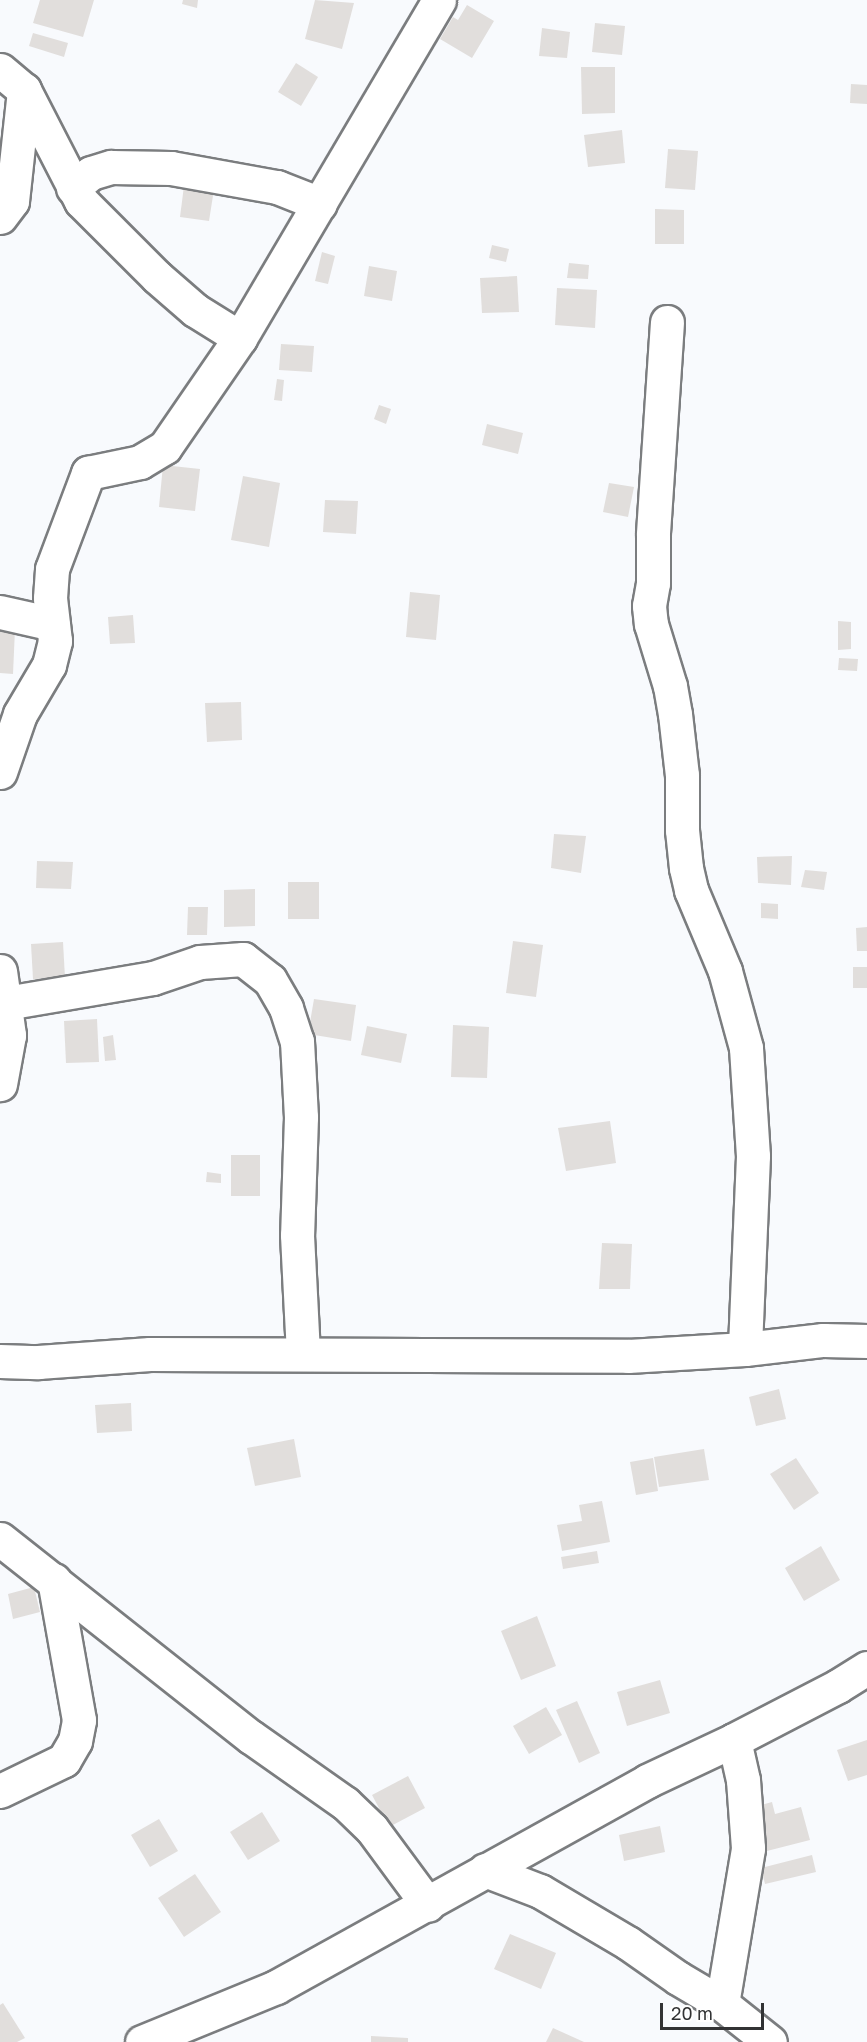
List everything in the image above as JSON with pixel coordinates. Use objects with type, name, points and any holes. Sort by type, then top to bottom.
[{"type":"street","points":[[0,772],[20,714],[48,665],[55,641],[50,598],[52,569],[88,473],[140,462],[165,447],[240,338],[439,0]]},
{"type":"street","points":[[12,80],[73,188],[94,215],[157,277],[195,309],[240,338]]},
{"type":"street","points":[[0,218],[12,201],[12,80]]},
{"type":"street","points":[[73,188],[91,173],[111,167],[171,168],[278,187],[320,204]]},
{"type":"street","points":[[667,322],[653,535],[653,583],[649,606],[651,624],[670,686],[675,714],[682,776],[682,830],[686,868],[691,890],[725,971],[746,1048],[753,1156],[745,1349]]},
{"type":"street","points":[[0,612],[53,624]]},
{"type":"street","points":[[6,1003],[153,978],[200,962],[243,959],[270,980],[286,1008],[297,1041],[301,1117],[297,1235],[303,1354]]},
{"type":"street","points":[[0,971],[9,1035],[0,1084]]},
{"type":"street","points":[[0,1361],[38,1362],[150,1354],[628,1356],[745,1349],[824,1340],[867,1341]]},
{"type":"street","points":[[0,1539],[251,1737],[345,1803],[372,1828],[428,1905]]},
{"type":"street","points":[[0,1791],[64,1760],[75,1741],[79,1720],[54,1580]]},
{"type":"street","points":[[142,2042],[276,1987],[428,1905],[485,1870],[647,1781],[734,1740],[838,1686],[867,1668]]},
{"type":"street","points":[[722,2004],[748,1848],[743,1780],[734,1740]]},
{"type":"street","points":[[485,1870],[540,1891],[628,1943],[678,1978],[722,2004],[770,2042]]},
{"type":"building","points":[[40,0],[94,0],[83,37],[33,23]]},
{"type":"building","points":[[183,0],[198,0],[197,8],[182,4]]},
{"type":"building","points":[[315,0],[354,3],[342,49],[305,39]]},
{"type":"building","points":[[467,5],[494,21],[472,58],[440,39],[453,17],[458,20]]},
{"type":"building","points":[[595,23],[625,26],[622,55],[592,52]]},
{"type":"building","points":[[542,28],[570,32],[567,58],[539,56]]},
{"type":"building","points":[[33,33],[68,43],[64,57],[29,46]]},
{"type":"building","points":[[296,63],[318,77],[301,106],[278,92]]},
{"type":"building","points":[[581,67],[615,67],[615,113],[582,114]]},
{"type":"building","points":[[851,84],[867,85],[867,104],[850,103]]},
{"type":"building","points":[[622,130],[625,163],[588,167],[584,135]]},
{"type":"building","points":[[668,149],[698,151],[695,190],[665,188]]},
{"type":"building","points":[[185,178],[215,183],[209,221],[180,217]]},
{"type":"building","points":[[655,209],[684,210],[684,244],[655,244]]},
{"type":"building","points":[[492,245],[509,249],[506,262],[489,258]]},
{"type":"building","points":[[322,252],[335,256],[328,284],[315,281]]},
{"type":"building","points":[[569,263],[589,265],[588,279],[567,278]]},
{"type":"building","points":[[369,266],[397,271],[392,301],[364,296]]},
{"type":"building","points":[[517,276],[519,312],[482,313],[480,278]]},
{"type":"building","points":[[557,288],[597,290],[595,328],[555,325]]},
{"type":"building","points":[[281,344],[314,346],[312,372],[279,370]]},
{"type":"building","points":[[277,379],[284,380],[282,401],[274,400]]},
{"type":"building","points":[[379,405],[391,409],[386,424],[374,419]]},
{"type":"building","points":[[487,424],[523,433],[518,454],[482,445]]},
{"type":"building","points":[[163,465],[200,469],[195,511],[159,507]]},
{"type":"building","points":[[243,476],[280,483],[269,547],[231,540]]},
{"type":"building","points":[[609,483],[634,487],[628,517],[603,512]]},
{"type":"building","points":[[325,500],[358,501],[356,534],[323,532]]},
{"type":"building","points":[[410,592],[440,595],[436,640],[406,637]]},
{"type":"building","points":[[133,615],[135,643],[110,644],[108,617]]},
{"type":"building","points":[[838,621],[851,622],[851,649],[838,650]]},
{"type":"building","points":[[0,628],[15,629],[13,674],[0,673]]},
{"type":"building","points":[[839,658],[858,659],[857,671],[838,670]]},
{"type":"building","points":[[241,702],[242,740],[207,742],[205,703]]},
{"type":"building","points":[[554,834],[586,836],[581,873],[551,868]]},
{"type":"building","points":[[792,856],[791,885],[758,883],[757,857]]},
{"type":"building","points":[[37,861],[73,862],[71,889],[36,888]]},
{"type":"building","points":[[805,870],[827,872],[824,890],[801,887]]},
{"type":"building","points":[[288,882],[319,882],[319,919],[288,919]]},
{"type":"building","points":[[255,889],[255,926],[224,927],[224,890]]},
{"type":"building","points":[[761,903],[778,904],[778,919],[761,918]]},
{"type":"building","points":[[188,907],[208,907],[207,935],[187,935]]},
{"type":"building","points":[[867,927],[867,951],[857,951],[856,928]]},
{"type":"building","points":[[513,941],[543,945],[536,997],[506,993]]},
{"type":"building","points":[[63,942],[65,978],[33,979],[31,944]]},
{"type":"building","points":[[853,967],[867,967],[867,988],[853,988]]},
{"type":"building","points":[[314,999],[356,1005],[351,1041],[308,1034]]},
{"type":"building","points":[[97,1019],[99,1062],[66,1063],[64,1021]]},
{"type":"building","points":[[453,1025],[489,1027],[487,1078],[451,1077]]},
{"type":"building","points":[[367,1026],[407,1034],[401,1063],[361,1055]]},
{"type":"building","points":[[113,1035],[116,1060],[105,1061],[103,1037]]},
{"type":"building","points":[[610,1121],[616,1163],[566,1171],[558,1128]]},
{"type":"building","points":[[231,1155],[260,1155],[260,1196],[231,1196]]},
{"type":"building","points":[[207,1172],[221,1174],[221,1183],[206,1182]]},
{"type":"building","points":[[602,1243],[632,1244],[630,1289],[599,1289]]},
{"type":"building","points":[[779,1389],[786,1419],[756,1426],[749,1397]]},
{"type":"building","points":[[131,1403],[132,1431],[97,1433],[95,1405]]},
{"type":"building","points":[[294,1439],[301,1477],[255,1486],[247,1448]]},
{"type":"building","points":[[704,1449],[709,1480],[659,1487],[654,1457]]},
{"type":"building","points":[[653,1458],[658,1491],[636,1495],[630,1462]]},
{"type":"building","points":[[796,1458],[819,1493],[794,1510],[770,1474]]},
{"type":"building","points":[[602,1501],[610,1542],[562,1551],[557,1525],[582,1521],[579,1505]]},
{"type":"building","points":[[821,1546],[840,1580],[804,1601],[785,1568]]},
{"type":"building","points":[[597,1551],[599,1563],[563,1569],[561,1557]]},
{"type":"building","points":[[34,1587],[40,1612],[13,1619],[8,1594]]},
{"type":"building","points":[[537,1616],[556,1666],[521,1680],[501,1631]]},
{"type":"building","points":[[660,1680],[670,1713],[627,1726],[617,1692]]},
{"type":"building","points":[[577,1701],[600,1753],[579,1763],[556,1710]]},
{"type":"building","points":[[546,1707],[562,1735],[529,1754],[513,1726]]},
{"type":"building","points":[[867,1740],[867,1775],[848,1781],[837,1750]]},
{"type":"building","points":[[408,1776],[425,1808],[389,1827],[372,1795]]},
{"type":"building","points":[[772,1802],[775,1814],[801,1807],[810,1840],[759,1853],[747,1809]]},
{"type":"building","points":[[262,1812],[280,1841],[248,1860],[230,1832]]},
{"type":"building","points":[[159,1819],[178,1851],[150,1867],[131,1835]]},
{"type":"building","points":[[660,1826],[665,1852],[624,1861],[619,1835]]},
{"type":"building","points":[[812,1855],[816,1872],[765,1884],[761,1868]]},
{"type":"building","points":[[195,1874],[221,1912],[184,1937],[158,1898]]},
{"type":"building","points":[[510,1934],[556,1953],[541,1989],[494,1969]]},
{"type":"building","points":[[3,2003],[25,2038],[17,2042],[0,2042],[0,2005]]},
{"type":"building","points":[[553,2028],[584,2042],[546,2042]]},
{"type":"building","points":[[371,2036],[408,2038],[408,2042],[371,2042]]}]
